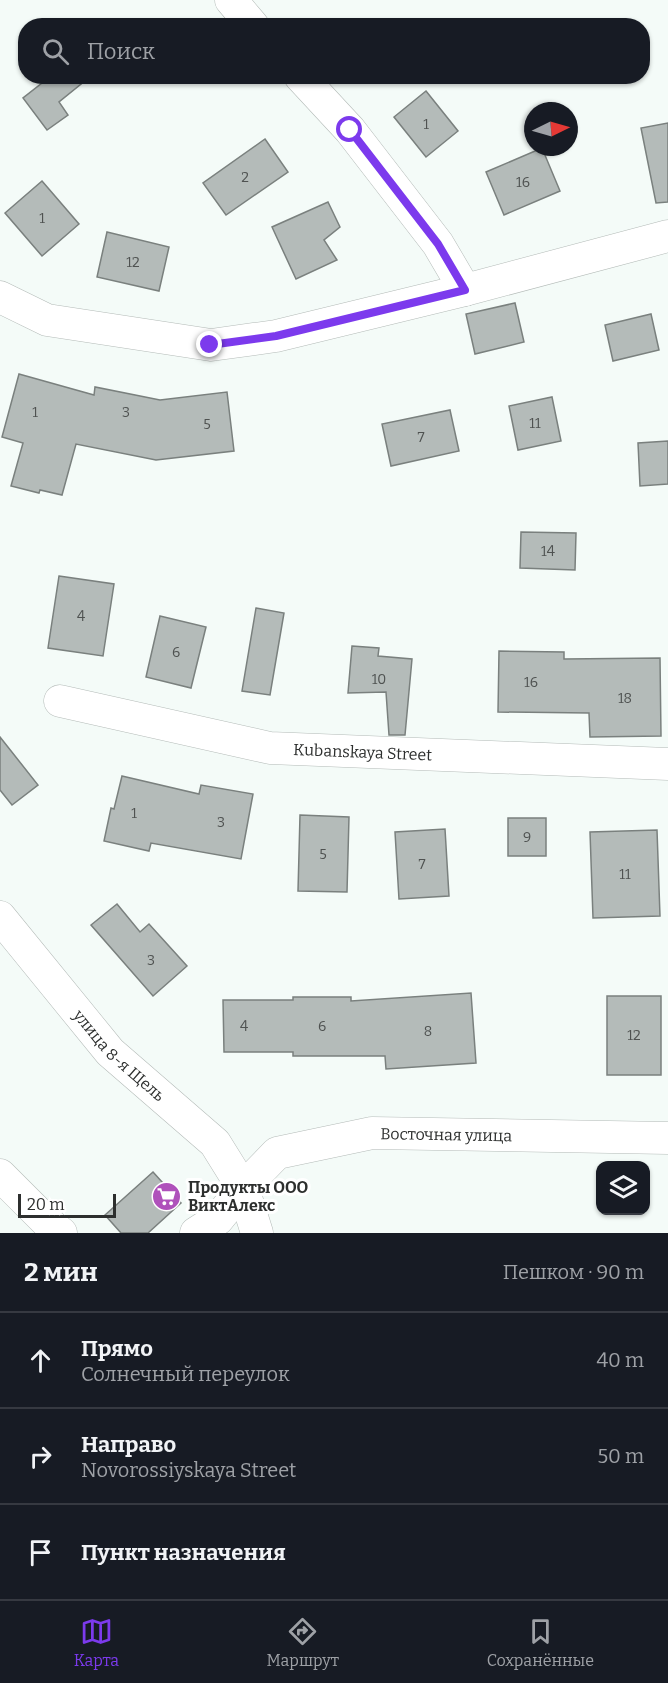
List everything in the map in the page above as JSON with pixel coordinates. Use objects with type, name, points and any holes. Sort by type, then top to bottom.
[{"type":"street","points":[[231,0],[246,18]]},
{"type":"street","points":[[307,84],[350,130],[431,236],[465,290]]},
{"type":"street","points":[[0,297],[47,320],[210,345],[276,336],[465,290],[668,236]]},
{"type":"street","name":"Kubanskaya Street","points":[[60,702],[270,748],[668,764]]},
{"type":"street","name":"улица 8-я Щель","points":[[0,917],[110,1052],[215,1143],[243,1188],[257,1233]]},
{"type":"street","name":"Восточная улица","points":[[196,1233],[218,1219],[243,1188],[277,1153],[372,1133],[668,1138]]},
{"type":"street","points":[[0,1175],[61,1233]]},
{"type":"building","points":[[41,84],[81,84],[59,102],[68,115],[47,130],[23,98]]},
{"type":"building","points":[[426,91],[458,131],[426,157],[394,117]]},
{"type":"building","points":[[668,123],[668,202],[656,203],[641,128]]},
{"type":"building","points":[[265,139],[288,172],[226,215],[203,183]]},
{"type":"building","points":[[524,156],[545,156],[560,191],[504,215],[486,172]]},
{"type":"building","points":[[42,181],[79,224],[42,256],[5,213]]},
{"type":"building","points":[[328,202],[340,227],[324,240],[337,260],[296,279],[272,227]]},
{"type":"building","points":[[107,232],[169,247],[159,291],[97,277]]},
{"type":"building","points":[[515,303],[524,342],[475,354],[466,314]]},
{"type":"building","points":[[651,314],[659,350],[613,361],[605,325]]},
{"type":"building","points":[[19,374],[94,395],[95,387],[160,400],[227,392],[234,451],[156,460],[76,444],[62,495],[40,490],[39,493],[11,486],[23,443],[2,437]]},
{"type":"building","points":[[552,397],[561,441],[518,450],[509,406]]},
{"type":"building","points":[[450,410],[459,451],[391,466],[382,424]]},
{"type":"building","points":[[668,441],[668,484],[640,486],[638,443]]},
{"type":"building","points":[[521,532],[576,533],[575,570],[520,568]]},
{"type":"building","points":[[59,576],[114,584],[103,656],[48,648]]},
{"type":"building","points":[[256,608],[284,613],[270,695],[242,691]]},
{"type":"building","points":[[160,616],[206,627],[191,688],[146,677]]},
{"type":"building","points":[[352,646],[379,648],[378,656],[412,659],[405,735],[389,735],[386,692],[348,693]]},
{"type":"building","points":[[499,651],[564,652],[564,659],[660,658],[661,736],[590,737],[589,713],[498,712]]},
{"type":"building","points":[[0,737],[38,785],[12,805],[0,790]]},
{"type":"building","points":[[122,776],[199,794],[201,785],[253,794],[241,859],[151,843],[149,851],[104,841],[111,808],[114,809]]},
{"type":"building","points":[[300,815],[349,817],[347,892],[298,891]]},
{"type":"building","points":[[508,818],[546,818],[546,856],[508,856]]},
{"type":"building","points":[[445,829],[449,896],[399,899],[395,832]]},
{"type":"building","points":[[657,830],[660,916],[593,918],[590,832]]},
{"type":"building","points":[[117,904],[140,932],[149,924],[187,966],[153,996],[91,925]]},
{"type":"building","points":[[471,993],[476,1063],[386,1069],[385,1056],[293,1056],[293,1052],[224,1052],[223,1000],[351,997],[351,1001]]},
{"type":"building","points":[[607,996],[661,996],[661,1075],[607,1075]]},
{"type":"building","points":[[153,1172],[181,1203],[148,1233],[121,1233],[105,1215]]},
{"type":"place","name":"Продукты ООО ВиктАлекс","points":[[167,1196]]},
{"type":"route","points":[[210,345],[276,336],[465,290],[438,244],[350,130]]}]
